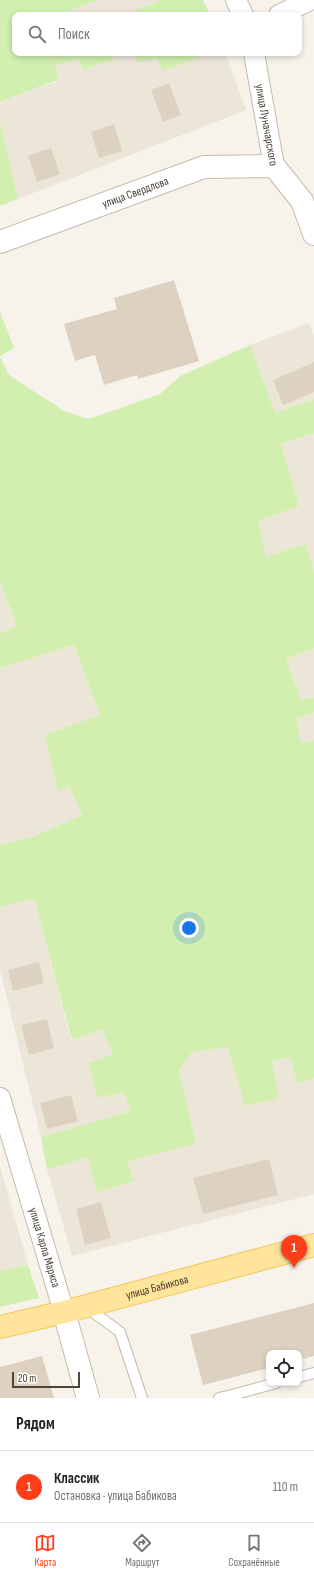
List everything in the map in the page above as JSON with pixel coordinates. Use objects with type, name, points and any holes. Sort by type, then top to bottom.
[{"type":"main road","name":"улица Бабикова","points":[[0,1327],[64,1312],[314,1244]]},
{"type":"street","points":[[236,0],[242,12]]},
{"type":"street","points":[[285,12],[310,0]]},
{"type":"street","name":"улица Луначарского","points":[[255,56],[274,166],[302,201],[314,234]]},
{"type":"street","name":"улица Свердлова","points":[[0,242],[204,167],[274,166]]},
{"type":"street","name":"улица Карла Маркса","points":[[0,1102],[64,1312],[88,1398]]},
{"type":"lane","points":[[85,1306],[120,1332],[142,1398]]},
{"type":"lane","points":[[302,1376],[314,1373]]},
{"type":"lane","points":[[219,1398],[232,1396],[266,1386]]},
{"type":"shaded area","points":[[98,0],[162,0],[131,12],[66,12]]},
{"type":"shaded area","points":[[113,56],[135,56],[138,63],[157,57],[164,71],[203,56],[226,56],[246,110],[18,199],[0,122],[0,102],[58,81],[55,66],[78,59],[83,70],[114,59]]},
{"type":"shaded area","points":[[309,323],[314,336],[314,399],[275,413],[250,345]]},
{"type":"shaded area","points":[[314,433],[313,571],[266,558],[258,521],[299,506],[281,444]]},
{"type":"shaded area","points":[[0,582],[17,626],[0,634]]},
{"type":"shaded area","points":[[74,645],[100,715],[58,789],[69,786],[82,815],[35,836],[0,845],[0,668]]},
{"type":"shaded area","points":[[314,648],[314,697],[301,700],[286,659]]},
{"type":"shaded area","points":[[314,712],[314,740],[301,743],[296,719]]},
{"type":"shaded area","points":[[34,899],[71,1040],[102,1030],[113,1054],[97,1098],[124,1092],[131,1111],[41,1137],[0,970],[0,907]]},
{"type":"shaded area","points":[[228,1047],[272,1061],[290,1056],[297,1083],[314,1078],[314,1194],[72,1256],[47,1169],[88,1158],[98,1192],[127,1161],[196,1144],[179,1070],[192,1052]]},
{"type":"shaded area","points":[[0,1166],[28,1265],[0,1271]]},
{"type":"green space","points":[[0,0],[98,0],[66,12],[12,12],[12,56],[113,56],[114,59],[83,70],[78,59],[55,66],[58,80],[0,102]]},
{"type":"green space","points":[[162,0],[203,0],[209,12],[131,12]]},
{"type":"green space","points":[[135,56],[203,56],[163,71],[157,58],[138,63]]},
{"type":"green space","points":[[0,122],[18,199],[0,206]]},
{"type":"green space","points":[[0,312],[14,348],[0,356]]},
{"type":"green space","points":[[250,345],[275,413],[314,399],[314,433],[281,444],[299,506],[258,521],[266,557],[305,544],[314,571],[314,648],[286,659],[301,700],[314,697],[314,712],[296,719],[301,743],[314,740],[314,1078],[297,1083],[290,1057],[272,1061],[279,1098],[245,1106],[228,1047],[192,1052],[179,1070],[196,1144],[127,1161],[134,1181],[97,1192],[88,1158],[47,1169],[41,1137],[131,1111],[124,1092],[97,1098],[89,1063],[113,1054],[102,1030],[72,1040],[34,899],[0,907],[0,845],[35,836],[82,815],[69,786],[58,790],[45,735],[100,715],[74,645],[0,668],[0,634],[17,626],[0,582],[0,357],[9,375],[64,411],[89,419],[160,394],[180,376]]},
{"type":"green space","points":[[28,1265],[39,1298],[0,1307],[0,1271]]},
{"type":"building","points":[[169,83],[181,115],[163,122],[151,90]]},
{"type":"building","points":[[114,124],[122,151],[99,158],[91,132]]},
{"type":"building","points":[[51,148],[60,174],[37,182],[28,156]]},
{"type":"building","points":[[174,280],[199,361],[138,379],[137,375],[104,385],[95,355],[75,361],[64,324],[117,309],[114,298]]},
{"type":"building","points":[[314,362],[314,392],[283,405],[273,380]]},
{"type":"building","points":[[39,962],[44,983],[13,991],[8,970]]},
{"type":"building","points":[[47,1019],[54,1048],[29,1055],[21,1025]]},
{"type":"building","points":[[71,1095],[78,1121],[47,1129],[40,1103]]},
{"type":"building","points":[[269,1159],[278,1195],[203,1214],[193,1178]]},
{"type":"building","points":[[101,1202],[111,1238],[85,1245],[76,1209]]},
{"type":"building","points":[[314,1303],[314,1356],[302,1359],[302,1350],[266,1350],[266,1369],[203,1385],[190,1335]]},
{"type":"building","points":[[42,1356],[54,1398],[0,1398],[0,1367]]},
{"type":"place","name":"Классик","points":[[294,1268]]}]
